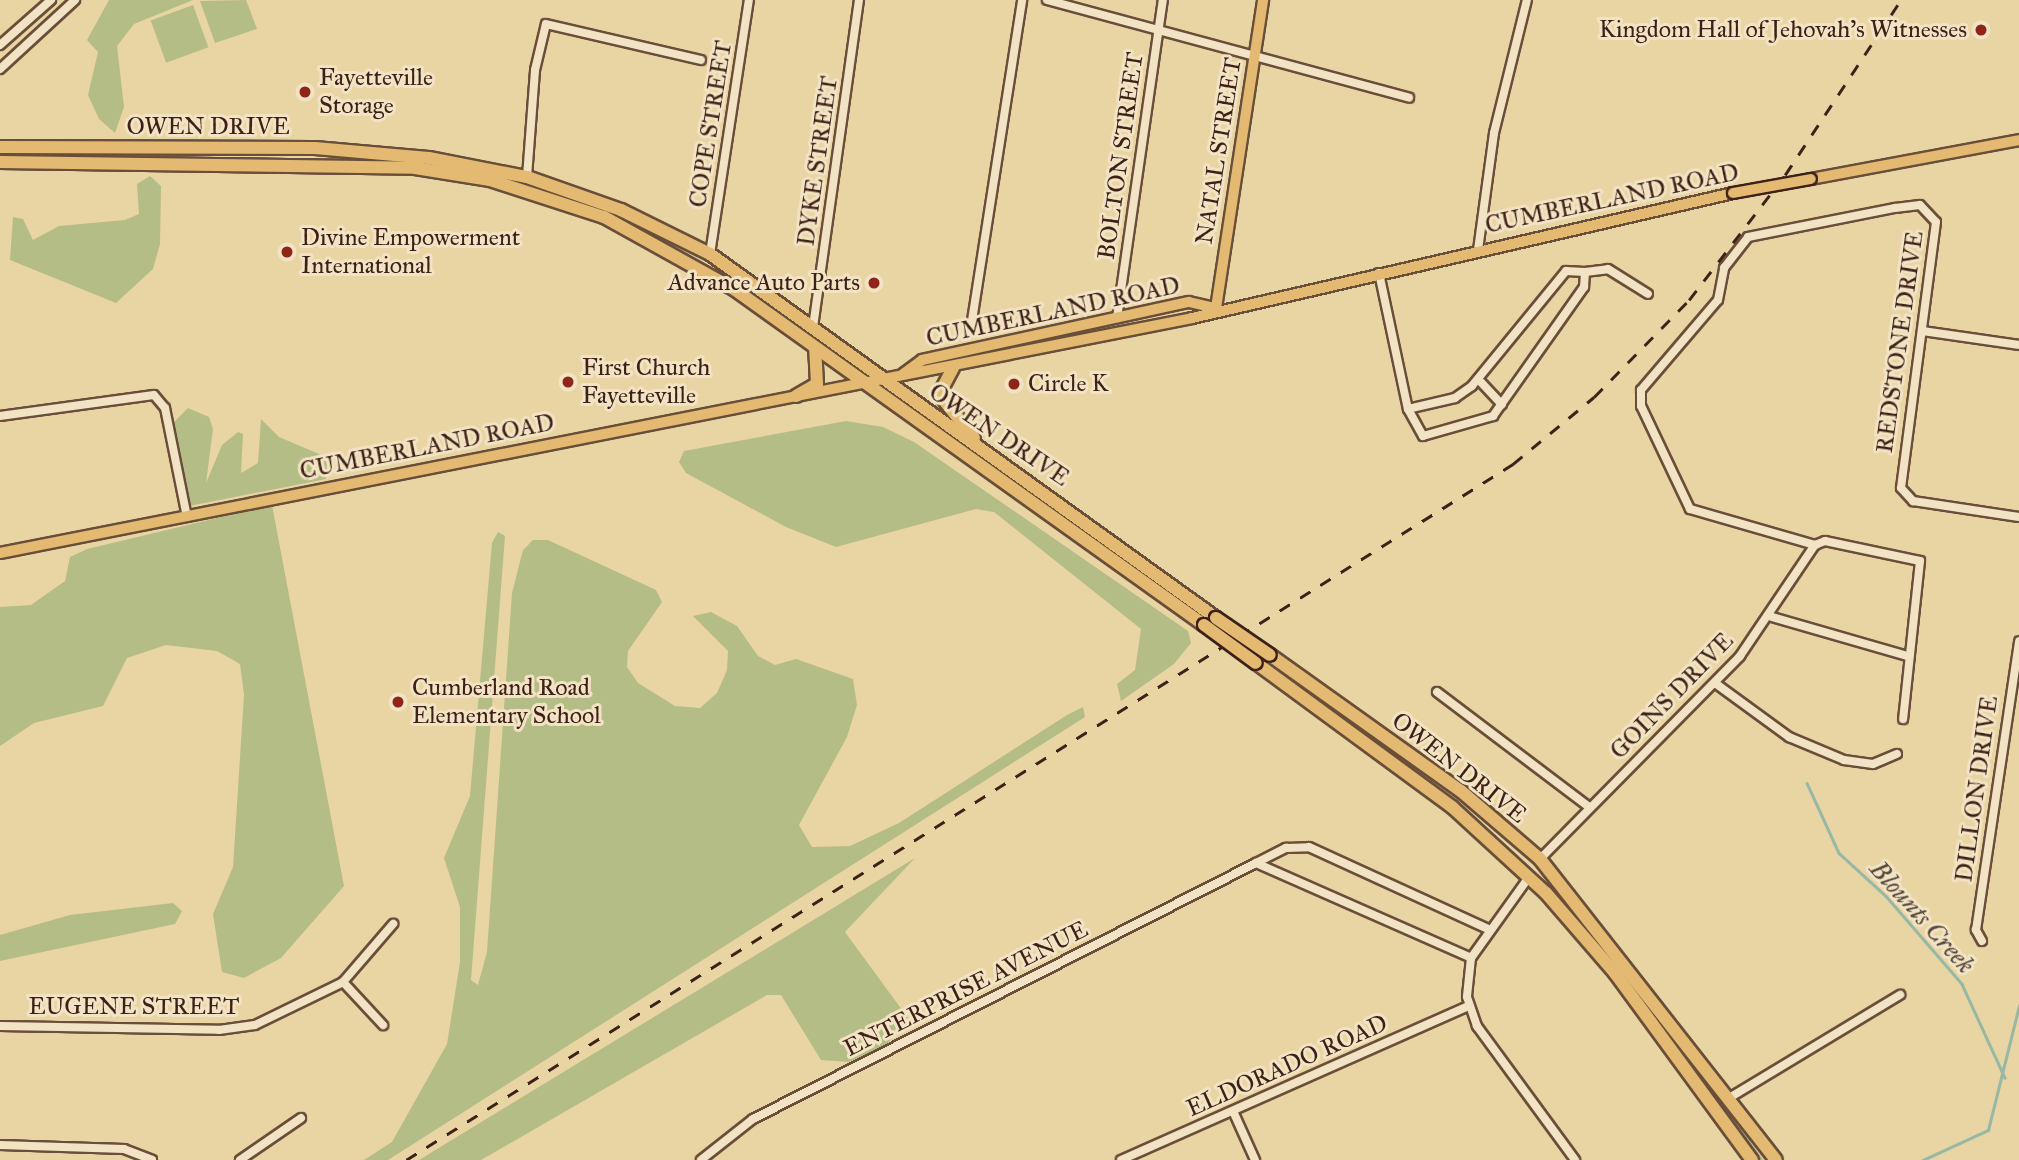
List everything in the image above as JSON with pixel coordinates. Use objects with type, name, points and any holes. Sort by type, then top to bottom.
[{"type":"highway","name":"OWEN DRIVE","points":[[0,147],[334,150],[429,158],[527,177],[621,210],[710,254],[813,327],[880,379],[1461,791],[1540,859],[1776,1160]]},
{"type":"highway","points":[[229,164],[235,158],[327,158],[334,150]]},
{"type":"highway","points":[[335,166],[344,158],[429,158]]},
{"type":"highway","name":"OWEN DRIVE","points":[[0,162],[415,168],[490,180],[604,217],[705,271],[1204,625],[1454,809],[1529,877],[1607,964],[1752,1160]]},
{"type":"highway","points":[[796,396],[817,384],[815,348]]},
{"type":"highway","points":[[953,368],[939,394],[988,454]]},
{"type":"highway","points":[[1454,809],[1471,813],[1531,865],[1540,859]]},
{"type":"highway","points":[[1529,877],[1545,881],[1591,933],[1602,936]]},
{"type":"main road","name":"NATAL STREET","points":[[1216,308],[1262,0]]},
{"type":"main road","name":"CUMBERLAND ROAD","points":[[0,553],[903,374],[953,368],[1732,193],[2019,140]]},
{"type":"main road","name":"CUMBERLAND ROAD","points":[[903,374],[922,360],[1189,302],[1216,308]]},
{"type":"street","points":[[0,69],[75,0]]},
{"type":"street","name":"COPE STREET","points":[[710,254],[749,0]]},
{"type":"street","name":"DYKE STREET","points":[[813,327],[859,0]]},
{"type":"street","points":[[971,327],[1022,0]]},
{"type":"street","points":[[1046,0],[1409,98]]},
{"type":"street","name":"BOLTON STREET","points":[[1117,318],[1163,0]]},
{"type":"street","points":[[1478,250],[1494,133],[1527,0]]},
{"type":"street","points":[[0,45],[45,2]]},
{"type":"street","points":[[527,177],[535,70],[546,24],[701,60]]},
{"type":"street","name":"REDSTONE DRIVE","points":[[1815,545],[1690,509],[1641,406],[1646,382],[1718,300],[1724,268],[1748,237],[1895,208],[1931,210],[1936,222],[1903,493],[1913,501],[2019,517]]},
{"type":"street","points":[[1408,409],[1455,398],[1478,379],[1566,271],[1608,270],[1648,294]]},
{"type":"street","points":[[1379,273],[1408,409],[1423,436],[1482,424],[1502,405],[1584,287],[1585,272]]},
{"type":"street","points":[[1923,331],[2019,345]]},
{"type":"street","points":[[1478,379],[1502,405]]},
{"type":"street","points":[[0,416],[154,395],[165,408],[187,517]]},
{"type":"street","points":[[1815,545],[1825,541],[1916,557],[1903,719]]},
{"type":"street","name":"GOINS DRIVE","points":[[1540,859],[1588,806],[1715,683],[1772,617],[1815,545]]},
{"type":"street","points":[[1772,617],[1907,656]]},
{"type":"street","name":"DILLON DRIVE","points":[[1982,941],[1976,930],[2019,641]]},
{"type":"street","points":[[1715,683],[1789,737],[1844,760],[1873,764],[1897,754]]},
{"type":"street","points":[[1437,692],[1588,806]]},
{"type":"street","name":"ENTERPRISE AVENUE","points":[[701,1160],[753,1119],[1286,848],[1309,847],[1488,929]]},
{"type":"street","points":[[1256,863],[1471,958]]},
{"type":"street","points":[[1529,877],[1488,929],[1471,958],[1469,1006],[1573,1157],[1562,1160]]},
{"type":"street","name":"EUGENE STREET","points":[[0,1026],[237,1028],[282,1015],[342,982],[393,924]]},
{"type":"street","points":[[342,982],[383,1025]]},
{"type":"street","points":[[1729,1098],[1900,995]]},
{"type":"street","name":"ELDORADO ROAD","points":[[1121,1160],[1469,1006]]},
{"type":"street","points":[[1233,1111],[1255,1160]]},
{"type":"street","points":[[240,1160],[301,1118]]},
{"type":"street","points":[[0,1145],[124,1149],[152,1160]]},
{"type":"green space","points":[[109,0],[193,0],[134,24],[117,46],[124,107],[115,133],[99,119],[88,95],[98,52],[87,40]]},
{"type":"green space","points":[[246,0],[257,29],[215,43],[200,1]]},
{"type":"green space","points":[[193,5],[208,47],[166,63],[151,20]]},
{"type":"green space","points":[[150,176],[161,186],[160,244],[153,269],[116,303],[10,260],[13,217],[23,219],[33,240],[59,226],[125,220],[139,214],[137,184]]},
{"type":"green space","points":[[188,408],[209,417],[213,429],[206,483],[222,445],[238,432],[243,434],[241,473],[258,463],[261,419],[279,437],[319,454],[327,463],[326,479],[189,506],[174,422]]},
{"type":"green space","points":[[846,421],[883,427],[914,442],[1188,631],[1191,643],[1174,664],[1121,701],[1117,684],[1135,670],[1141,629],[994,512],[976,509],[836,547],[786,527],[686,473],[679,462],[684,451]]},
{"type":"green space","points":[[272,505],[344,886],[281,958],[244,978],[222,972],[213,914],[233,867],[244,695],[240,664],[217,651],[166,645],[127,658],[103,706],[34,723],[0,746],[0,607],[31,605],[65,581],[70,557],[87,549]]},
{"type":"green space","points":[[498,532],[505,536],[471,980],[478,985],[487,952],[512,593],[523,550],[533,540],[548,540],[656,590],[662,602],[628,651],[627,667],[638,683],[675,706],[700,708],[717,693],[727,670],[728,651],[693,616],[711,612],[737,626],[758,656],[775,665],[796,659],[853,679],[857,705],[847,737],[799,825],[812,847],[850,846],[899,823],[1067,715],[1083,707],[1085,717],[388,1160],[364,1160],[392,1142],[447,1044],[460,962],[460,907],[444,858],[470,796],[492,543]]},
{"type":"green space","points":[[915,858],[845,932],[908,1018],[886,1045],[849,1062],[821,1060],[781,995],[767,995],[481,1160],[419,1160]]},
{"type":"green space","points":[[173,903],[182,911],[175,924],[0,961],[0,935],[70,915]]},
{"type":"green space","points":[[1632,979],[1764,1160],[1757,1160],[1628,982]]},
{"type":"waterway","name":"Blounts Creek","points":[[1807,783],[1839,853],[1887,897],[1962,984],[2005,1078]]},
{"type":"waterway","name":"Blounts Creek","points":[[1923,1160],[1988,1130],[2019,1006]]},
{"type":"railway","points":[[406,1160],[1513,464],[1594,397],[1689,300],[1785,175],[1901,0]]},
{"type":"place","name":"Kingdom Hall of Jehovah’s Witnesses","points":[[1981,30]]},
{"type":"place","name":"Fayetteville Storage","points":[[305,92]]},
{"type":"place","name":"Divine Empowerment International","points":[[287,252]]},
{"type":"place","name":"Advance Auto Parts","points":[[874,283]]},
{"type":"place","name":"First Church Fayetteville","points":[[568,382]]},
{"type":"place","name":"Circle K","points":[[1014,384]]},
{"type":"place","name":"Cumberland Road Elementary School","points":[[398,702]]}]
